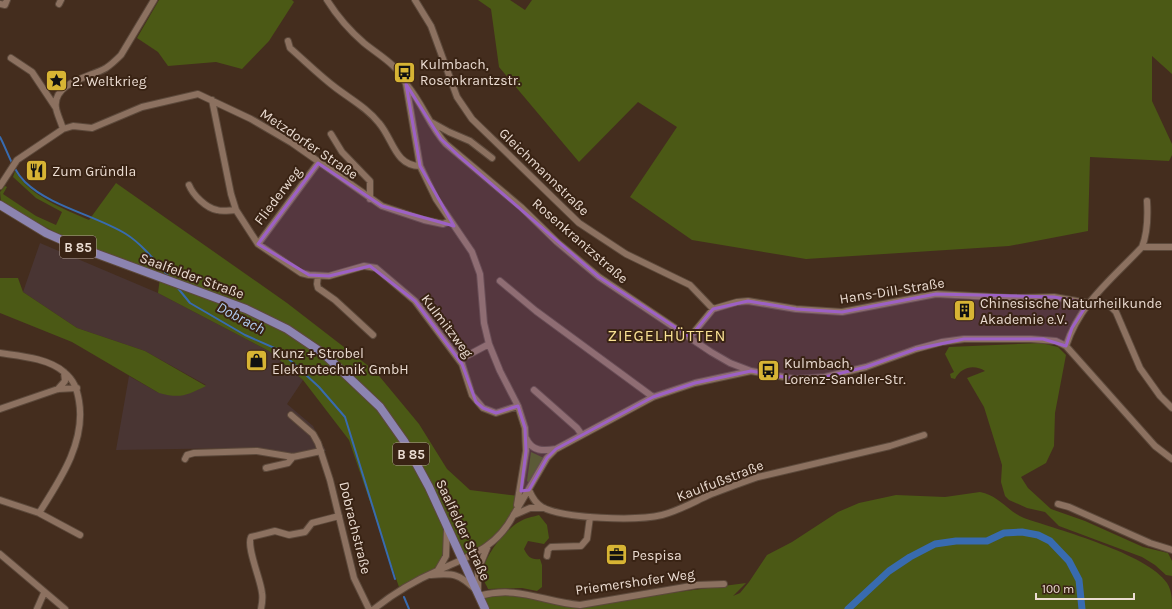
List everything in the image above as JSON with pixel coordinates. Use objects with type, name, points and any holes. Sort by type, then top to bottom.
[{"type":"main road","name":"Saalfelder Straße","points":[[0,206],[46,232],[73,245],[246,310],[287,329],[324,354],[380,407],[404,441],[426,481],[484,609]]},
{"type":"street","points":[[0,4],[5,5],[7,0]]},
{"type":"street","points":[[56,108],[56,100],[70,83],[106,68],[114,62],[120,55],[154,0]]},
{"type":"street","name":"Rosenkrantzstraße","points":[[327,0],[347,26],[364,43],[389,61],[404,78],[406,84],[419,99],[430,122],[446,144],[521,207],[557,242],[599,277],[730,363],[750,371]]},
{"type":"street","name":"Gleichmannstraße","points":[[415,0],[431,26],[457,97],[477,123],[579,223],[626,254],[690,286],[713,310]]},
{"type":"street","points":[[288,41],[290,48],[336,88],[369,110],[384,129],[401,160],[411,166],[420,166]]},
{"type":"street","points":[[0,186],[17,160],[63,129],[56,108],[32,72],[11,58]]},
{"type":"street","points":[[406,84],[420,166],[436,199],[472,252],[480,274],[484,323],[489,344],[500,372],[518,406],[526,436],[526,451],[521,490],[513,516]]},
{"type":"street","name":"Metzdorfer Straße","points":[[63,129],[73,126],[92,128],[142,107],[198,94],[278,135],[382,206],[424,220],[443,224],[450,221]]},
{"type":"street","name":"Kulmitzweg","points":[[212,100],[231,194],[236,210],[258,244],[301,273],[318,276],[340,274],[364,266],[376,268],[415,301],[459,360],[466,374],[472,395],[482,408],[496,412],[518,406]]},
{"type":"street","points":[[430,122],[470,141],[492,158]]},
{"type":"street","points":[[332,134],[342,152],[370,181],[370,199]]},
{"type":"street","name":"Fliederweg","points":[[258,244],[318,163]]},
{"type":"street","points":[[189,185],[192,192],[212,209],[218,211],[236,210]]},
{"type":"street","points":[[1066,346],[1072,328],[1088,303],[1142,247],[1146,238],[1148,220],[1147,201]]},
{"type":"street","points":[[1142,247],[1172,247]]},
{"type":"street","points":[[318,276],[318,288],[335,300],[373,335]]},
{"type":"street","points":[[500,281],[536,311],[653,397]]},
{"type":"street","name":"Hans-Dill-Straße","points":[[713,310],[737,302],[748,301],[796,309],[842,312],[936,294],[1011,298],[1054,297],[1088,303],[1108,304],[1116,312],[1140,368],[1160,396],[1172,408]]},
{"type":"street","points":[[690,337],[713,310]]},
{"type":"street","points":[[478,594],[478,570],[488,547],[513,516],[547,458],[556,449],[653,397],[695,382],[750,371],[795,379],[825,377],[866,367],[916,349],[942,342],[964,339],[1043,339],[1066,346],[1155,446],[1172,459]]},
{"type":"street","points":[[459,360],[489,344]]},
{"type":"street","points":[[0,353],[36,360],[64,372],[77,388],[81,411],[79,434],[67,466],[39,513]]},
{"type":"street","points":[[58,389],[65,381],[64,372]]},
{"type":"street","points":[[0,409],[58,389],[77,388]]},
{"type":"street","points":[[534,390],[577,428],[582,435]]},
{"type":"street","name":"Dobrachstraße","points":[[291,415],[313,434],[321,451],[354,578],[369,609]]},
{"type":"street","name":"Kaulfußstraße","points":[[513,516],[530,508],[545,508],[573,515],[590,517],[645,517],[661,515],[758,477],[890,446],[924,435]]},
{"type":"street","points":[[526,436],[535,448],[544,451],[556,449]]},
{"type":"street","points":[[185,459],[187,455],[194,453],[257,451],[293,457],[321,451]]},
{"type":"street","points":[[266,468],[288,463],[293,457]]},
{"type":"street","points":[[521,490],[529,490]]},
{"type":"street","name":"Kaulfußstraße","points":[[529,490],[534,501],[545,508]]},
{"type":"street","points":[[0,500],[39,513],[80,535]]},
{"type":"street","points":[[1058,504],[1069,507],[1150,543],[1172,550]]},
{"type":"street","points":[[262,609],[262,594],[249,539],[251,537],[275,531],[289,535],[305,532],[312,523],[339,516]]},
{"type":"street","points":[[547,556],[548,550],[551,547],[581,546],[587,539],[590,517]]},
{"type":"street","points":[[438,570],[446,556],[447,528]]},
{"type":"street","points":[[374,609],[392,595],[428,575],[462,561],[488,547]]},
{"type":"street","points":[[0,554],[65,609]]},
{"type":"street","points":[[428,575],[456,574],[464,579],[478,594]]},
{"type":"street","name":"Priemershofer Weg","points":[[478,594],[506,592],[524,593],[543,597],[560,603],[580,605],[697,585],[724,584]]},
{"type":"street","points":[[37,609],[44,592]]},
{"type":"highlighted area","points":[[406,84],[441,139],[459,156],[599,277],[690,337],[713,309],[748,301],[796,309],[842,312],[936,294],[1054,297],[1088,303],[1072,328],[1066,346],[1043,339],[964,339],[916,349],[866,367],[825,377],[795,379],[751,371],[695,383],[653,397],[556,449],[547,458],[529,490],[521,491],[526,451],[525,428],[518,406],[496,413],[483,408],[476,402],[462,364],[415,301],[370,266],[329,276],[309,275],[258,244],[318,163],[382,206],[454,226],[420,166]]},
{"type":"shaded area","points":[[40,243],[158,293],[269,351],[303,380],[287,404],[313,426],[326,451],[286,455],[267,450],[239,448],[116,450],[129,376],[159,393],[206,385],[145,351],[77,328],[23,292]]},
{"type":"green space","points":[[159,0],[292,0],[294,2],[269,41],[242,69],[216,62],[168,66],[158,52],[137,38]]},
{"type":"green space","points":[[478,0],[510,0],[525,10],[532,0],[1172,0],[1172,74],[1152,56],[1152,101],[1172,144],[1172,155],[1169,161],[1090,157],[1088,231],[1009,246],[806,259],[692,240],[630,197],[677,127],[638,102],[579,162],[499,67],[491,9]]},
{"type":"green space","points":[[15,171],[38,195],[89,220],[116,183],[287,303],[375,371],[419,424],[447,469],[470,490],[519,496],[513,516],[488,547],[462,561],[447,531],[446,556],[428,575],[400,590],[349,440],[303,380],[269,351],[158,293],[160,278],[102,257],[1,202],[0,192],[5,186],[7,187],[3,194],[36,216],[56,225],[62,212],[36,198],[13,177]]},
{"type":"green space","points":[[0,278],[18,278],[23,292],[77,328],[145,351],[206,386],[194,392],[179,396],[159,393],[72,342],[0,313]]},
{"type":"green space","points":[[1041,343],[1058,347],[1066,355],[1055,413],[1054,446],[1046,463],[1021,477],[1028,488],[1051,509],[1085,521],[1143,547],[1168,553],[1172,561],[1172,576],[1166,575],[1155,565],[1142,557],[1059,526],[1045,512],[1027,508],[1009,500],[1005,496],[1001,482],[1002,465],[984,407],[967,378],[985,371],[972,367],[964,369],[955,379],[951,378],[950,374],[954,372],[945,354],[949,347]]},
{"type":"green space","points":[[531,452],[544,458],[531,482],[529,483],[527,481]]},
{"type":"green space","points":[[980,492],[993,497],[1013,512],[1024,518],[1102,544],[1142,562],[1157,572],[1169,586],[1172,598],[1172,609],[485,609],[479,596],[504,592],[580,605],[746,583],[733,596],[740,593],[767,555],[792,542],[838,512],[859,503],[896,495],[945,497]]},
{"type":"green space","points":[[539,515],[547,525],[549,538],[544,544],[528,541],[524,549],[530,557],[540,559],[542,565],[542,587],[537,591],[522,588],[488,589],[483,578],[483,571],[489,554],[501,538],[513,526],[519,522]]},
{"type":"waterway","name":"Dobrach","points":[[0,137],[13,166],[25,182],[47,198],[101,221],[126,234],[143,248],[169,277]]},
{"type":"waterway","name":"Dobrach","points":[[177,287],[190,303],[245,335],[279,350],[319,387],[345,417],[395,579]]},
{"type":"waterway","points":[[848,609],[889,571],[910,557],[935,544],[956,541],[987,541],[1004,533],[1022,532],[1038,535],[1050,541],[1069,561],[1079,580],[1082,609]]},
{"type":"waterway","name":"Dobrach","points":[[404,597],[409,609]]},
{"type":"place","name":"Kulmbach, Rosenkrantzstr.","points":[[404,72]]},
{"type":"place","name":"2. Weltkrieg","points":[[56,81]]},
{"type":"place","name":"Zum Gründla","points":[[36,171]]},
{"type":"place","name":"Chinesische Naturheilkunde Akademie e.V.","points":[[965,311]]},
{"type":"place","name":"Kunz + Strobel Elektrotechnik GmbH","points":[[257,361]]},
{"type":"place","name":"Kulmbach, Lorenz-Sandler-Str.","points":[[769,371]]},
{"type":"place","name":"Pespisa","points":[[616,555]]},
{"type":"district","name":"ZIEGELHÜTTEN","points":[[667,335]]}]
